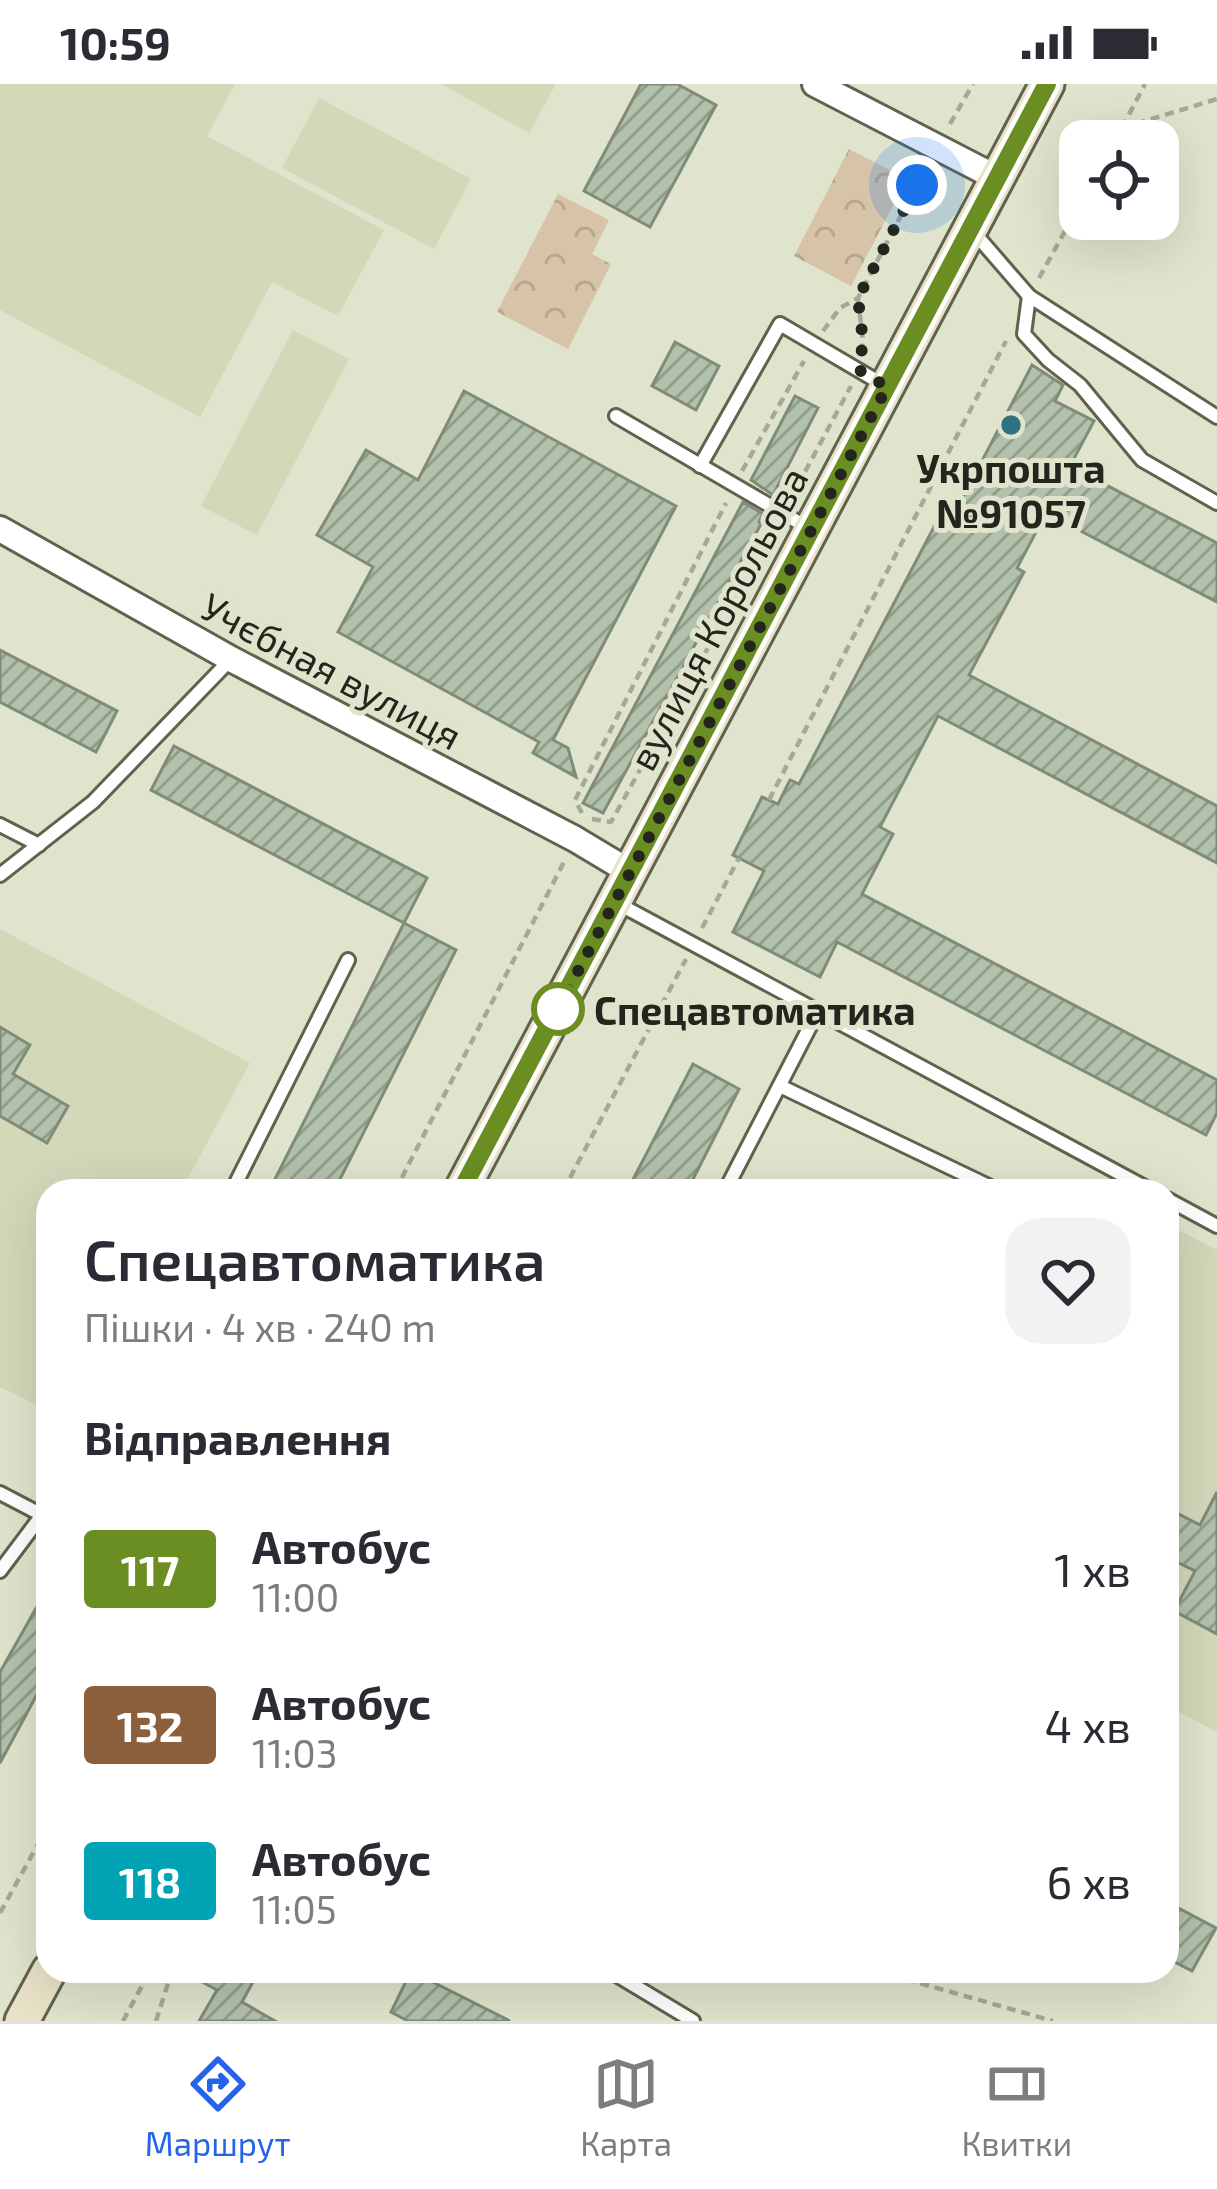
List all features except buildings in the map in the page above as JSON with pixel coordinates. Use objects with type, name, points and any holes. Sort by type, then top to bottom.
[{"type":"street","points":[[814,84],[997,178]]},
{"type":"street","name":"вулиця Корольова","points":[[467,1179],[622,887],[797,521],[873,378],[971,228],[1047,84]]},
{"type":"street","name":"Учєбная вулиця","points":[[0,529],[231,659],[575,839],[622,887]]},
{"type":"street","points":[[22,2021],[43,1983]]},
{"type":"lane","points":[[971,228],[1029,296],[1217,417]]},
{"type":"lane","points":[[1029,296],[1024,334],[1080,385],[1142,460],[1217,503]]},
{"type":"lane","points":[[700,466],[780,324],[873,378]]},
{"type":"lane","points":[[616,416],[797,521]]},
{"type":"lane","points":[[0,875],[93,802],[231,659]]},
{"type":"lane","points":[[0,825],[39,845]]},
{"type":"lane","points":[[622,887],[693,945],[1130,1179]]},
{"type":"lane","points":[[238,1179],[348,960]]},
{"type":"lane","points":[[731,1179],[818,1011]]},
{"type":"lane","points":[[780,1086],[975,1179]]},
{"type":"lane","points":[[1179,1205],[1217,1226]]},
{"type":"lane","points":[[0,1493],[36,1507]]},
{"type":"lane","points":[[0,1571],[36,1523]]},
{"type":"lane","points":[[630,1983],[693,2021]]},
{"type":"path","points":[[858,298],[873,378],[797,521],[611,822],[586,819],[574,800],[735,485],[813,344],[840,308],[858,298],[973,84]]},
{"type":"path","points":[[1127,120],[1145,84]]},
{"type":"path","points":[[1148,120],[1217,98]]},
{"type":"path","points":[[1029,296],[1060,240]]},
{"type":"path","points":[[770,800],[1007,338]]},
{"type":"path","points":[[400,1179],[575,839]]},
{"type":"path","points":[[569,1179],[739,858]]},
{"type":"path","points":[[0,1913],[36,1848]]},
{"type":"path","points":[[123,2021],[144,1983]]},
{"type":"path","points":[[156,2021],[168,1983]]},
{"type":"path","points":[[919,1983],[1053,2021]]},
{"type":"shaded area","points":[[0,84],[235,84],[207,136],[384,230],[338,316],[272,282],[200,417],[0,310]]},
{"type":"shaded area","points":[[441,84],[556,84],[529,133]]},
{"type":"shaded area","points":[[319,98],[471,179],[434,249],[282,168]]},
{"type":"shaded area","points":[[293,330],[349,359],[257,535],[201,506]]},
{"type":"shaded area","points":[[0,929],[250,1063],[187,1179],[36,1179],[36,1405],[0,1387]]},
{"type":"shaded area","points":[[1179,1230],[1217,1250],[1217,1732],[1179,1712]]},
{"type":"green space","points":[[849,149],[907,179],[851,286],[794,256]]},
{"type":"green space","points":[[558,194],[609,220],[592,254],[611,264],[568,349],[497,312]]},
{"type":"bus line","name":"117","points":[[467,1179],[1047,84]]},
{"type":"place","name":"Укрпошта №91057","points":[[1011,425]]},
{"type":"place","name":"Спецавтоматика","points":[[558,1009]]},
{"type":"route","points":[[558,1009],[887,387],[859,370],[863,341],[858,298],[917,185]]}]
